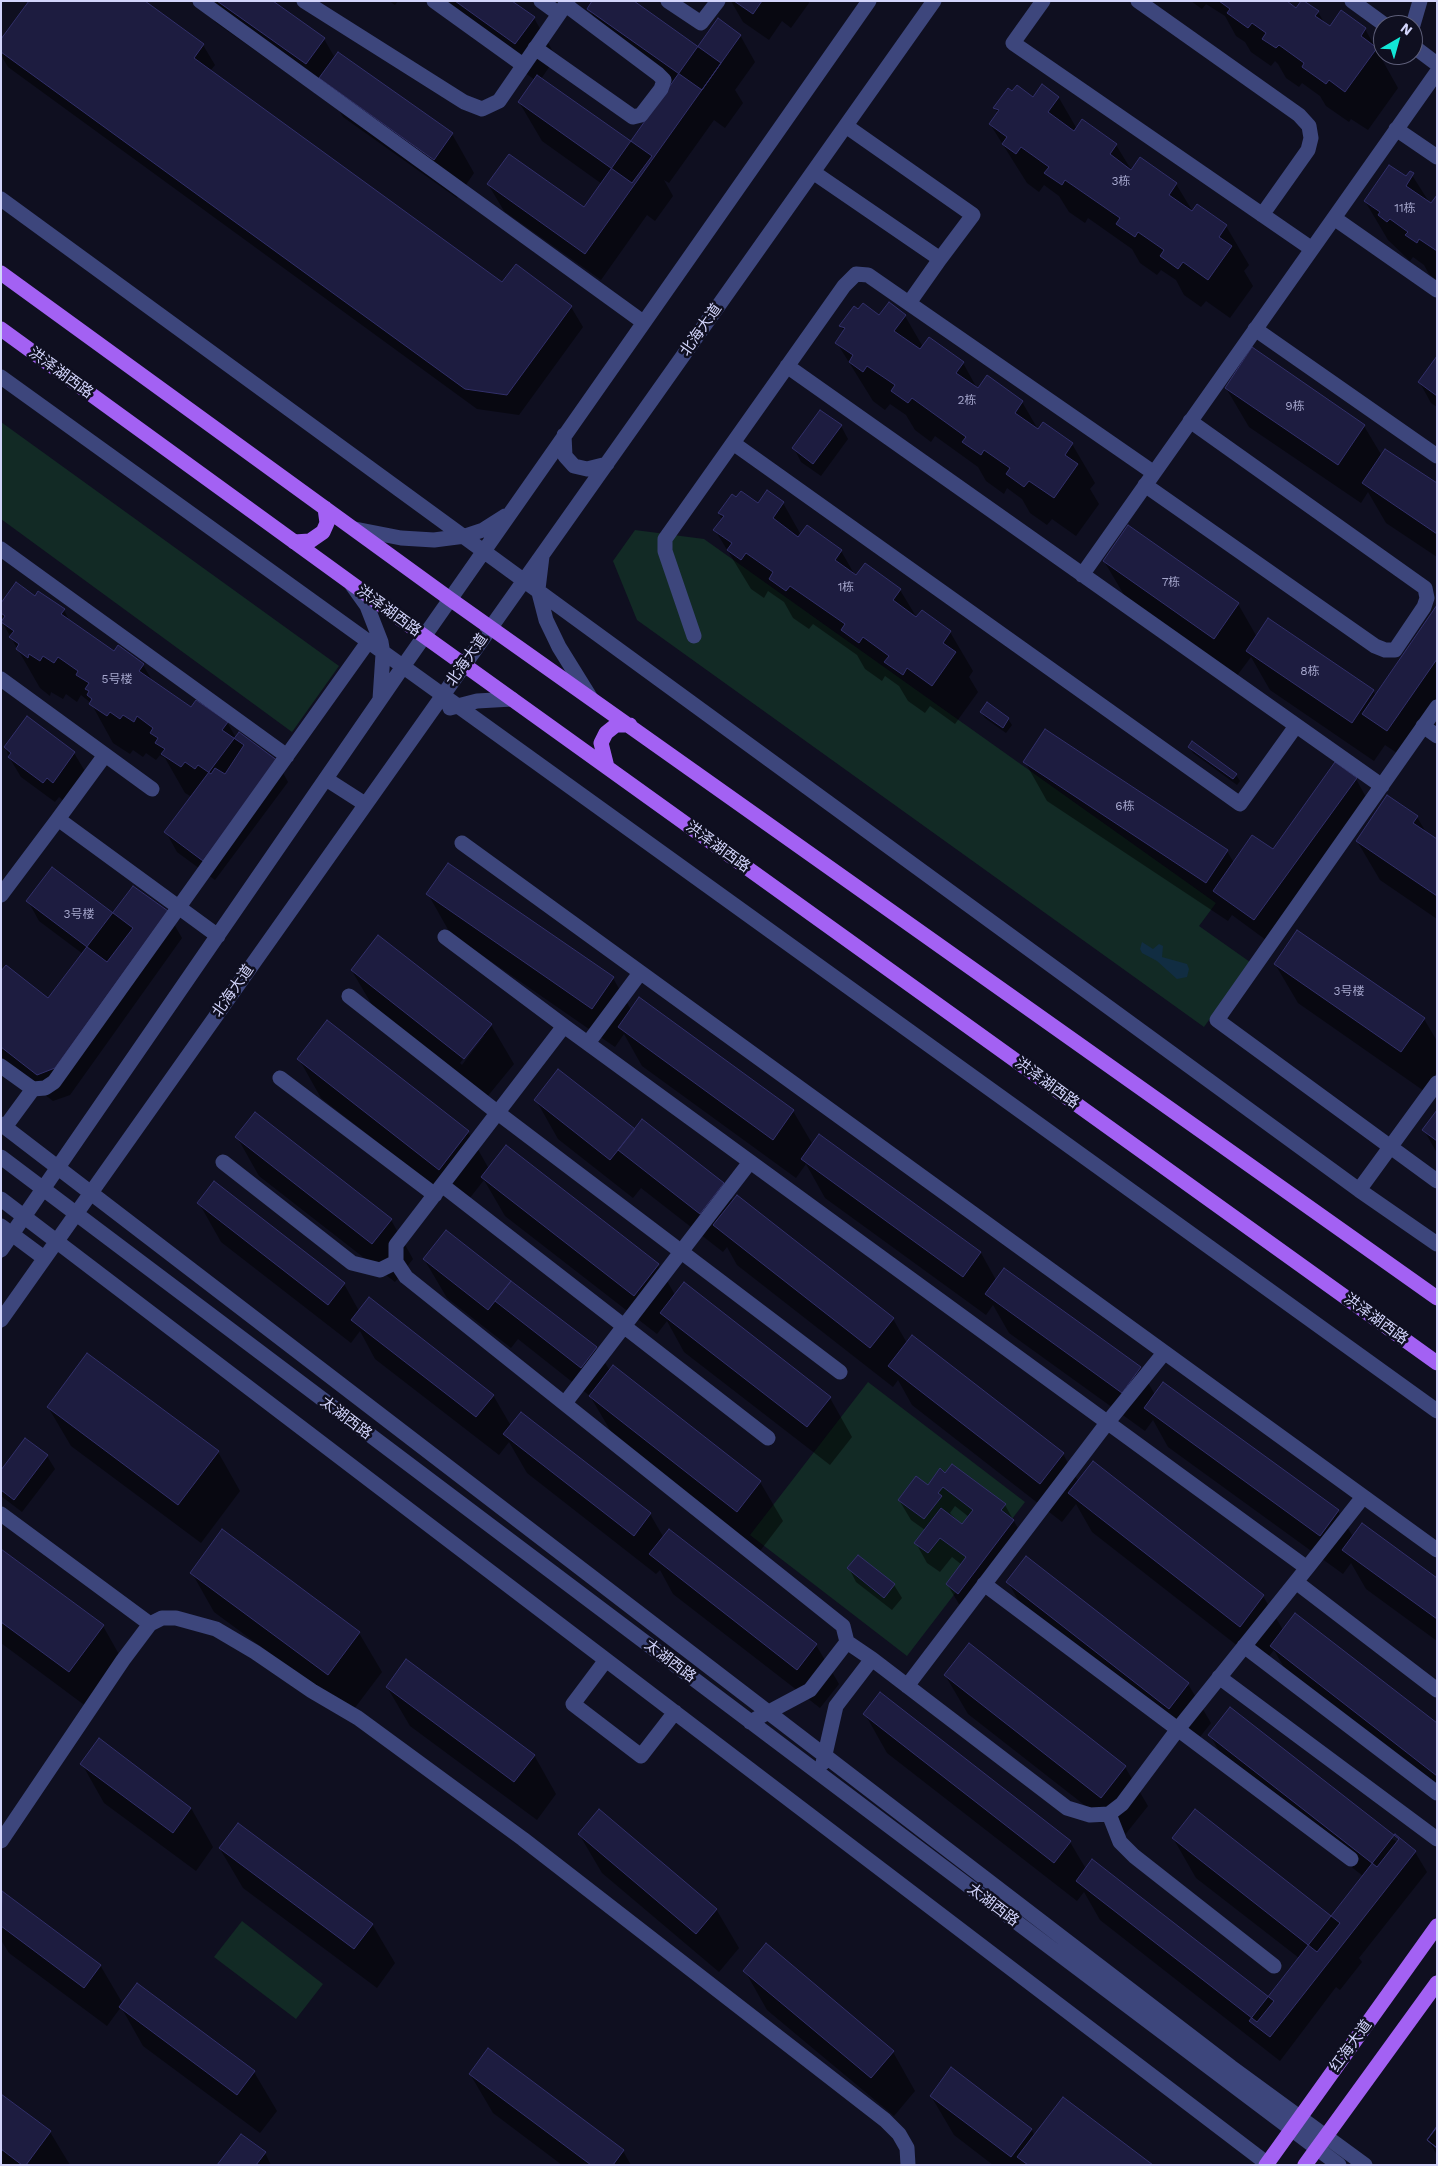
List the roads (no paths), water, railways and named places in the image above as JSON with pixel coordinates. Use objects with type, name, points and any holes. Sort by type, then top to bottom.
[{"type":"main road","points":[[1,273],[450,599],[1437,1298]]},
{"type":"main road","name":"洪泽湖西路","points":[[1,329],[351,584],[1437,1362]]},
{"type":"main road","points":[[294,542],[310,541],[323,532],[327,523],[325,508]]},
{"type":"main road","points":[[607,767],[601,743],[606,733],[616,726],[630,725]]},
{"type":"main road","name":"红海大道","points":[[1267,2164],[1437,1926]]},
{"type":"main road","points":[[1305,2165],[1437,1983]]},
{"type":"street","points":[[200,1],[643,322]]},
{"type":"street","points":[[304,1],[464,102],[482,109],[499,101],[564,7]]},
{"type":"street","points":[[434,1],[523,65]]},
{"type":"street","points":[[536,48],[633,117],[641,115],[660,89],[664,80],[564,7],[541,1]]},
{"type":"street","points":[[668,1],[701,23],[718,1]]},
{"type":"street","points":[[1,1250],[7,1230],[24,1217],[59,1168],[424,636],[869,1]]},
{"type":"street","name":"北海大道","points":[[1,1320],[934,1]]},
{"type":"street","points":[[1043,1],[1013,43],[1312,249]]},
{"type":"street","points":[[1138,1],[1299,115],[1309,126],[1311,138],[1308,150],[1262,215]]},
{"type":"street","points":[[1352,1],[1373,16]]},
{"type":"street","points":[[1416,15],[1420,1]]},
{"type":"street","points":[[1423,54],[1437,64]]},
{"type":"street","points":[[1082,575],[1437,72]]},
{"type":"street","points":[[846,126],[973,215],[909,303]]},
{"type":"street","points":[[1396,129],[1437,157]]},
{"type":"street","points":[[813,172],[940,259]]},
{"type":"street","points":[[1,199],[485,550],[1359,1190],[1437,1244]]},
{"type":"street","points":[[1334,218],[1437,290]]},
{"type":"street","points":[[694,636],[665,551],[665,539],[844,286],[856,274],[868,275],[909,303],[1375,646],[1385,650],[1395,650],[1424,606],[1427,598],[1425,588],[1190,421]]},
{"type":"street","points":[[1255,329],[1437,456]]},
{"type":"street","points":[[787,366],[1382,786]]},
{"type":"street","points":[[1,377],[402,668],[1437,1411]]},
{"type":"street","points":[[564,436],[566,456],[574,466],[587,469],[607,464]]},
{"type":"street","points":[[733,443],[1240,804],[1296,726]]},
{"type":"street","points":[[355,529],[401,538],[434,540],[465,536],[483,530],[512,511]]},
{"type":"street","points":[[1,549],[287,756]]},
{"type":"street","points":[[542,554],[538,589],[546,620],[559,648],[590,697]]},
{"type":"street","points":[[351,584],[367,606],[383,654],[380,700]]},
{"type":"street","points":[[3,1070],[33,1089],[45,1088],[54,1082],[368,642]]},
{"type":"street","points":[[1,679],[152,789]]},
{"type":"street","points":[[428,716],[477,701],[512,699]]},
{"type":"street","points":[[1437,707],[1217,1020],[1437,1181]]},
{"type":"street","points":[[1424,726],[1437,736]]},
{"type":"street","points":[[1,895],[105,755]]},
{"type":"street","points":[[326,779],[365,804]]},
{"type":"street","points":[[58,819],[218,936]]},
{"type":"street","points":[[462,843],[1437,1550]]},
{"type":"street","points":[[445,937],[750,1162],[1308,1568]]},
{"type":"street","points":[[588,1043],[640,973]]},
{"type":"street","points":[[349,996],[498,1113],[840,1372]]},
{"type":"street","points":[[564,1026],[396,1245],[396,1262],[406,1277],[844,1626],[846,1642],[810,1690],[750,1722]]},
{"type":"street","points":[[280,1078],[439,1190],[624,1326],[768,1438]]},
{"type":"street","points":[[1359,1190],[1437,1083]]},
{"type":"street","points":[[33,1089],[3,1125],[1231,2067],[1301,2116],[1365,2165]]},
{"type":"street","name":"太湖西路","points":[[1,1157],[1339,2165]]},
{"type":"street","points":[[223,1162],[352,1263],[380,1270],[396,1262]]},
{"type":"street","points":[[564,1403],[750,1162]]},
{"type":"street","points":[[1,1199],[1267,2164]]},
{"type":"street","points":[[7,1230],[44,1258]]},
{"type":"street","points":[[907,1686],[1107,1423],[1164,1353]]},
{"type":"street","points":[[846,1642],[872,1659],[1067,1808],[1090,1815],[1109,1814],[1122,1804],[1178,1729],[1363,1497]]},
{"type":"street","points":[[1,1514],[150,1624]]},
{"type":"street","points":[[1296,1582],[1437,1690]]},
{"type":"street","points":[[984,1584],[1351,1859]]},
{"type":"street","points":[[1,1841],[150,1624],[162,1618],[176,1618],[216,1629],[255,1652],[312,1691],[358,1718],[523,1839],[885,2120],[899,2134],[907,2148],[908,2165]]},
{"type":"street","points":[[1244,1646],[1437,1793]]},
{"type":"street","points":[[820,1774],[836,1706],[872,1659]]},
{"type":"street","points":[[606,1660],[573,1704],[641,1756],[675,1712]]},
{"type":"street","points":[[1219,1677],[1437,1839]]},
{"type":"street","points":[[1109,1814],[1120,1842],[1134,1856],[1274,1966]]},
{"type":"water","points":[[1142,942],[1153,949],[1159,944],[1163,946],[1162,957],[1187,964],[1189,969],[1187,977],[1177,979],[1157,961],[1142,953],[1140,949]]}]
